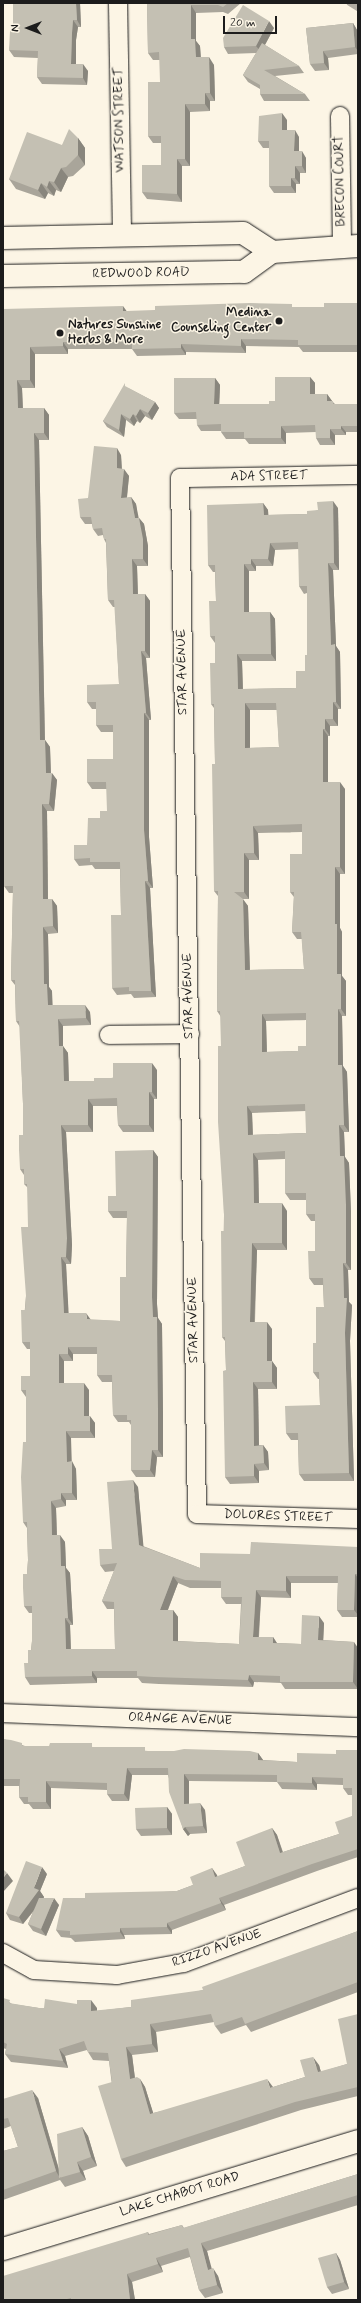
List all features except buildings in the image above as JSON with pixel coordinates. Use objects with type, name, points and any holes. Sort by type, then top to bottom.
[{"type":"main road","points":[[3,238],[243,233],[272,252],[350,247]]},
{"type":"main road","name":"REDWOOD ROAD","points":[[3,276],[244,272],[272,252]]},
{"type":"main road","name":"LAKE CHABOT ROAD","points":[[3,2249],[358,2141]]},
{"type":"street","name":"WATSON STREET","points":[[118,3],[122,236]]},
{"type":"street","name":"BRECON COURT","points":[[340,116],[350,247]]},
{"type":"street","name":"ADA STREET","points":[[180,478],[358,476]]},
{"type":"street","name":"STAR AVENUE","points":[[180,478],[198,1514]]},
{"type":"street","points":[[109,1035],[190,1034]]},
{"type":"street","name":"DOLORES STREET","points":[[198,1514],[358,1519]]},
{"type":"street","name":"ORANGE AVENUE","points":[[3,1713],[358,1726]]},
{"type":"street","name":"RIZZO AVENUE","points":[[3,1953],[34,1970],[117,1975],[184,1963],[358,1898]]},
{"type":"waterway","points":[[350,3],[358,8]]},
{"type":"place","name":"Medina Counseling Center","points":[[279,321]]},
{"type":"place","name":"Natures Sunshine Herbs & More","points":[[60,333]]}]
